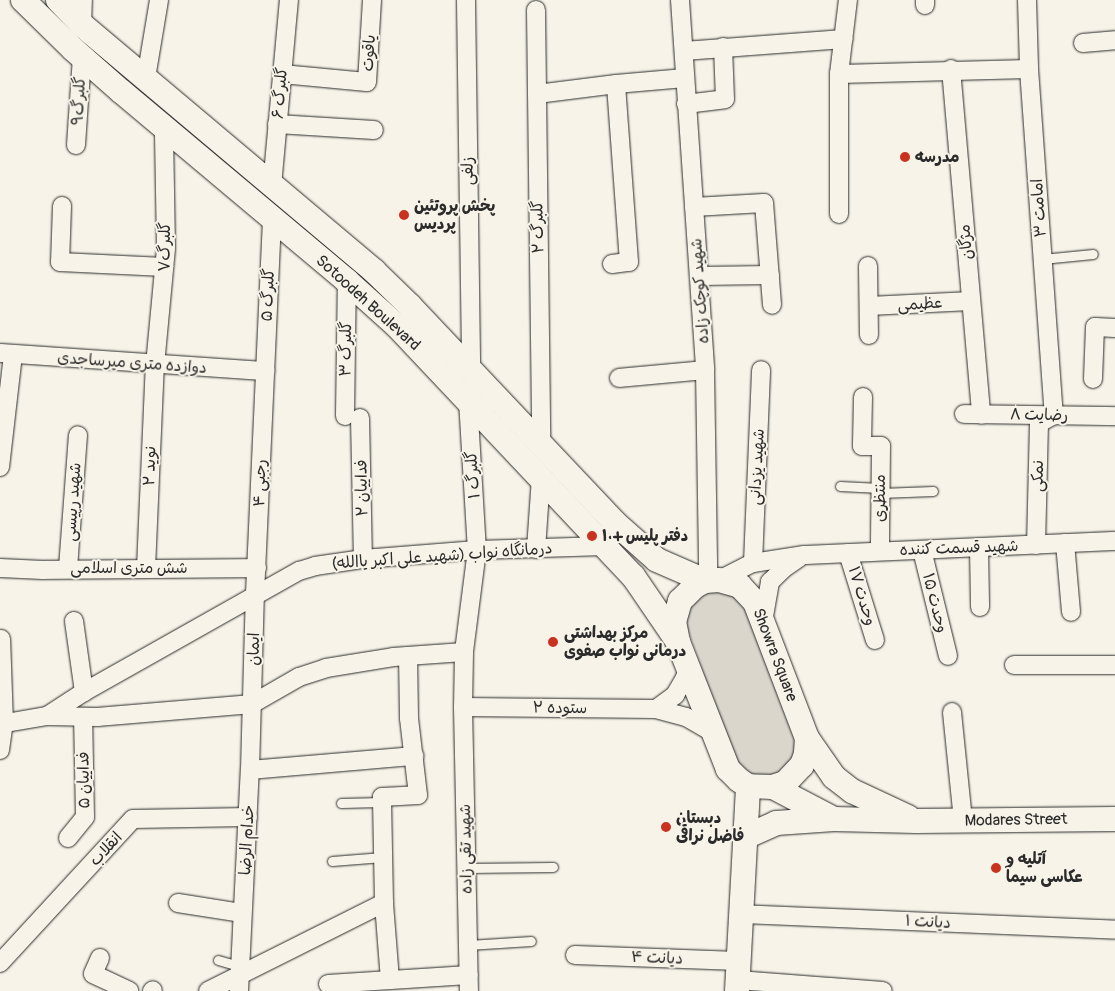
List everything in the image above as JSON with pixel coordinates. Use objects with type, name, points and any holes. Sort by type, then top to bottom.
[{"type":"main road","name":"Sotoodeh Boulevard","points":[[23,0],[82,57],[164,129],[347,281],[396,326],[633,576],[678,642]]},
{"type":"main road","name":"Sotoodeh Boulevard","points":[[58,0],[82,25],[374,270],[614,522],[657,560],[712,581]]},
{"type":"main road","name":"Showra Square","points":[[712,581],[735,584],[748,593],[755,602],[807,738],[834,777],[852,791],[916,821]]},
{"type":"main road","points":[[712,581],[695,586],[680,601],[674,622],[678,642],[728,769],[748,786],[773,787],[785,783],[802,765],[806,754],[807,738]]},
{"type":"main road","points":[[738,977],[748,786]]},
{"type":"main road","points":[[773,787],[834,819]]},
{"type":"main road","name":"Modares Street","points":[[745,837],[776,823],[834,819],[963,821],[1115,819]]},
{"type":"street","points":[[82,25],[83,0]]},
{"type":"street","points":[[146,78],[159,0]]},
{"type":"street","name":"گلبرگ ۶","points":[[272,186],[289,0]]},
{"type":"street","name":"یاقوت","points":[[282,74],[367,82],[372,0]]},
{"type":"street","name":"زلفی","points":[[466,0],[471,371]]},
{"type":"street","name":"شهید کوچک زاده","points":[[680,0],[686,104],[700,276],[705,370],[708,568],[712,581]]},
{"type":"street","points":[[839,214],[839,74],[848,0]]},
{"type":"street","name":"امامت ۳","points":[[1026,0],[1029,69],[1054,416]]},
{"type":"street","name":"گلبرگ ۲","points":[[536,10],[541,445]]},
{"type":"street","points":[[684,51],[844,38]]},
{"type":"street","points":[[1082,43],[1115,40]]},
{"type":"street","points":[[686,104],[725,100],[722,47]]},
{"type":"street","name":"گلبرگ۹","points":[[76,145],[82,57]]},
{"type":"street","points":[[839,74],[952,69],[1029,69]]},
{"type":"street","name":"مژگان","points":[[952,69],[971,301],[972,415]]},
{"type":"street","points":[[537,94],[685,78]]},
{"type":"street","points":[[612,264],[629,262],[616,84]]},
{"type":"street","points":[[278,124],[374,130]]},
{"type":"street","name":"گلبرگ۷","points":[[155,365],[164,268],[164,129]]},
{"type":"street","points":[[694,207],[764,203],[772,305]]},
{"type":"street","points":[[62,206],[60,262],[164,268]]},
{"type":"street","name":"گلبرگ ۵","points":[[265,371],[272,218]]},
{"type":"street","points":[[868,266],[869,336]]},
{"type":"street","points":[[700,276],[770,274]]},
{"type":"street","name":"گلبرگ ۳","points":[[347,281],[352,417]]},
{"type":"street","name":"عظیمی","points":[[869,306],[971,301]]},
{"type":"street","points":[[1093,379],[1095,327],[1115,328]]},
{"type":"street","points":[[0,467],[6,354]]},
{"type":"street","name":"دوازده متری میرساجدی","points":[[6,354],[265,371]]},
{"type":"street","name":"نوید ۲","points":[[146,568],[155,365]]},
{"type":"street","points":[[619,378],[705,370]]},
{"type":"street","name":"شهید یزدانی","points":[[753,563],[761,370]]},
{"type":"street","name":"رجبی ۴","points":[[255,594],[265,371]]},
{"type":"street","name":"منتظری","points":[[863,397],[862,446],[881,446],[880,550]]},
{"type":"street","name":"گلبرگ ۱","points":[[464,652],[477,550],[468,400]]},
{"type":"street","name":"رضایت ۸","points":[[972,415],[1115,416]]},
{"type":"street","name":"نمکی","points":[[1036,545],[1039,423],[1054,416]]},
{"type":"street","name":"فداییان ۲","points":[[352,417],[363,559]]},
{"type":"street","name":"شهید رپیسی","points":[[68,568],[78,435]]},
{"type":"street","points":[[536,548],[542,478]]},
{"type":"street","name":"شهید قسمت کننده","points":[[712,581],[753,563],[804,555],[880,550],[922,550],[1115,541]]},
{"type":"street","points":[[1065,543],[1071,612]]},
{"type":"street","name":"درمانگاه نواب (شهید علی اکبر یاالله)","points":[[46,716],[84,692],[181,639],[299,570],[363,559],[477,550],[605,546]]},
{"type":"street","points":[[980,547],[980,607]]},
{"type":"street","name":"وحدت ۱۵","points":[[922,550],[948,656]]},
{"type":"street","name":"وحدت ۱۷","points":[[848,553],[875,640]]},
{"type":"street","points":[[763,622],[770,582],[783,569],[804,555]]},
{"type":"street","name":"شش متری اسلامی","points":[[0,568],[43,570],[68,568],[257,568]]},
{"type":"street","name":"ایمان","points":[[252,704],[255,594]]},
{"type":"street","points":[[74,621],[84,692]]},
{"type":"street","points":[[0,750],[2,723],[1,639]]},
{"type":"street","points":[[2,723],[46,716],[83,717],[252,704],[299,677],[326,668],[408,656],[464,652]]},
{"type":"street","name":"شهید تقی زاده","points":[[464,652],[463,707],[469,983]]},
{"type":"street","points":[[390,980],[384,903],[382,797],[418,795],[409,718],[408,656]]},
{"type":"street","points":[[1014,665],[1115,665]]},
{"type":"street","points":[[656,709],[668,702],[678,690],[685,678],[688,666]]},
{"type":"street","name":"خدام الرضا","points":[[239,977],[252,704]]},
{"type":"street","name":"ستوده ۲","points":[[463,707],[656,709],[686,717],[714,733]]},
{"type":"street","points":[[952,712],[963,821]]},
{"type":"street","name":"فداییان ۵","points":[[68,838],[85,817],[83,717]]},
{"type":"street","points":[[250,770],[414,756]]},
{"type":"street","name":"انقلاب","points":[[0,963],[134,819],[248,817]]},
{"type":"street","points":[[178,903],[242,913]]},
{"type":"street","points":[[208,991],[384,903]]},
{"type":"street","name":"دیانت ۱","points":[[740,914],[1115,930]]},
{"type":"street","points":[[94,955],[93,974],[129,991]]},
{"type":"street","name":"دیانت ۴","points":[[576,956],[738,977],[883,991]]},
{"type":"street","points":[[328,984],[390,980],[469,983]]},
{"type":"lane","points":[[1042,259],[1093,254]]},
{"type":"lane","points":[[840,486],[880,491],[933,491]]},
{"type":"lane","points":[[341,804],[382,802]]},
{"type":"lane","points":[[332,861],[383,857]]},
{"type":"lane","points":[[467,868],[553,867]]},
{"type":"lane","points":[[468,945],[532,941]]},
{"type":"lane","points":[[218,960],[239,977]]},
{"type":"shaded area","points":[[715,589],[734,595],[744,607],[796,745],[794,756],[787,767],[776,775],[761,777],[746,771],[737,763],[687,628],[685,616],[691,602],[704,592]]},
{"type":"place","name":"مدرسه","points":[[905,157]]},
{"type":"place","name":"پخش پروتئین پردیس","points":[[404,215]]},
{"type":"place","name":"دفتر پلیس +۱۰","points":[[592,536]]},
{"type":"place","name":"مرکز بهداشتی درمانی نواب صفوی","points":[[553,642]]},
{"type":"place","name":"دبستان فاضل نراقی","points":[[666,827]]},
{"type":"place","name":"آتلیه و عکاسی سیما","points":[[996,868]]}]
